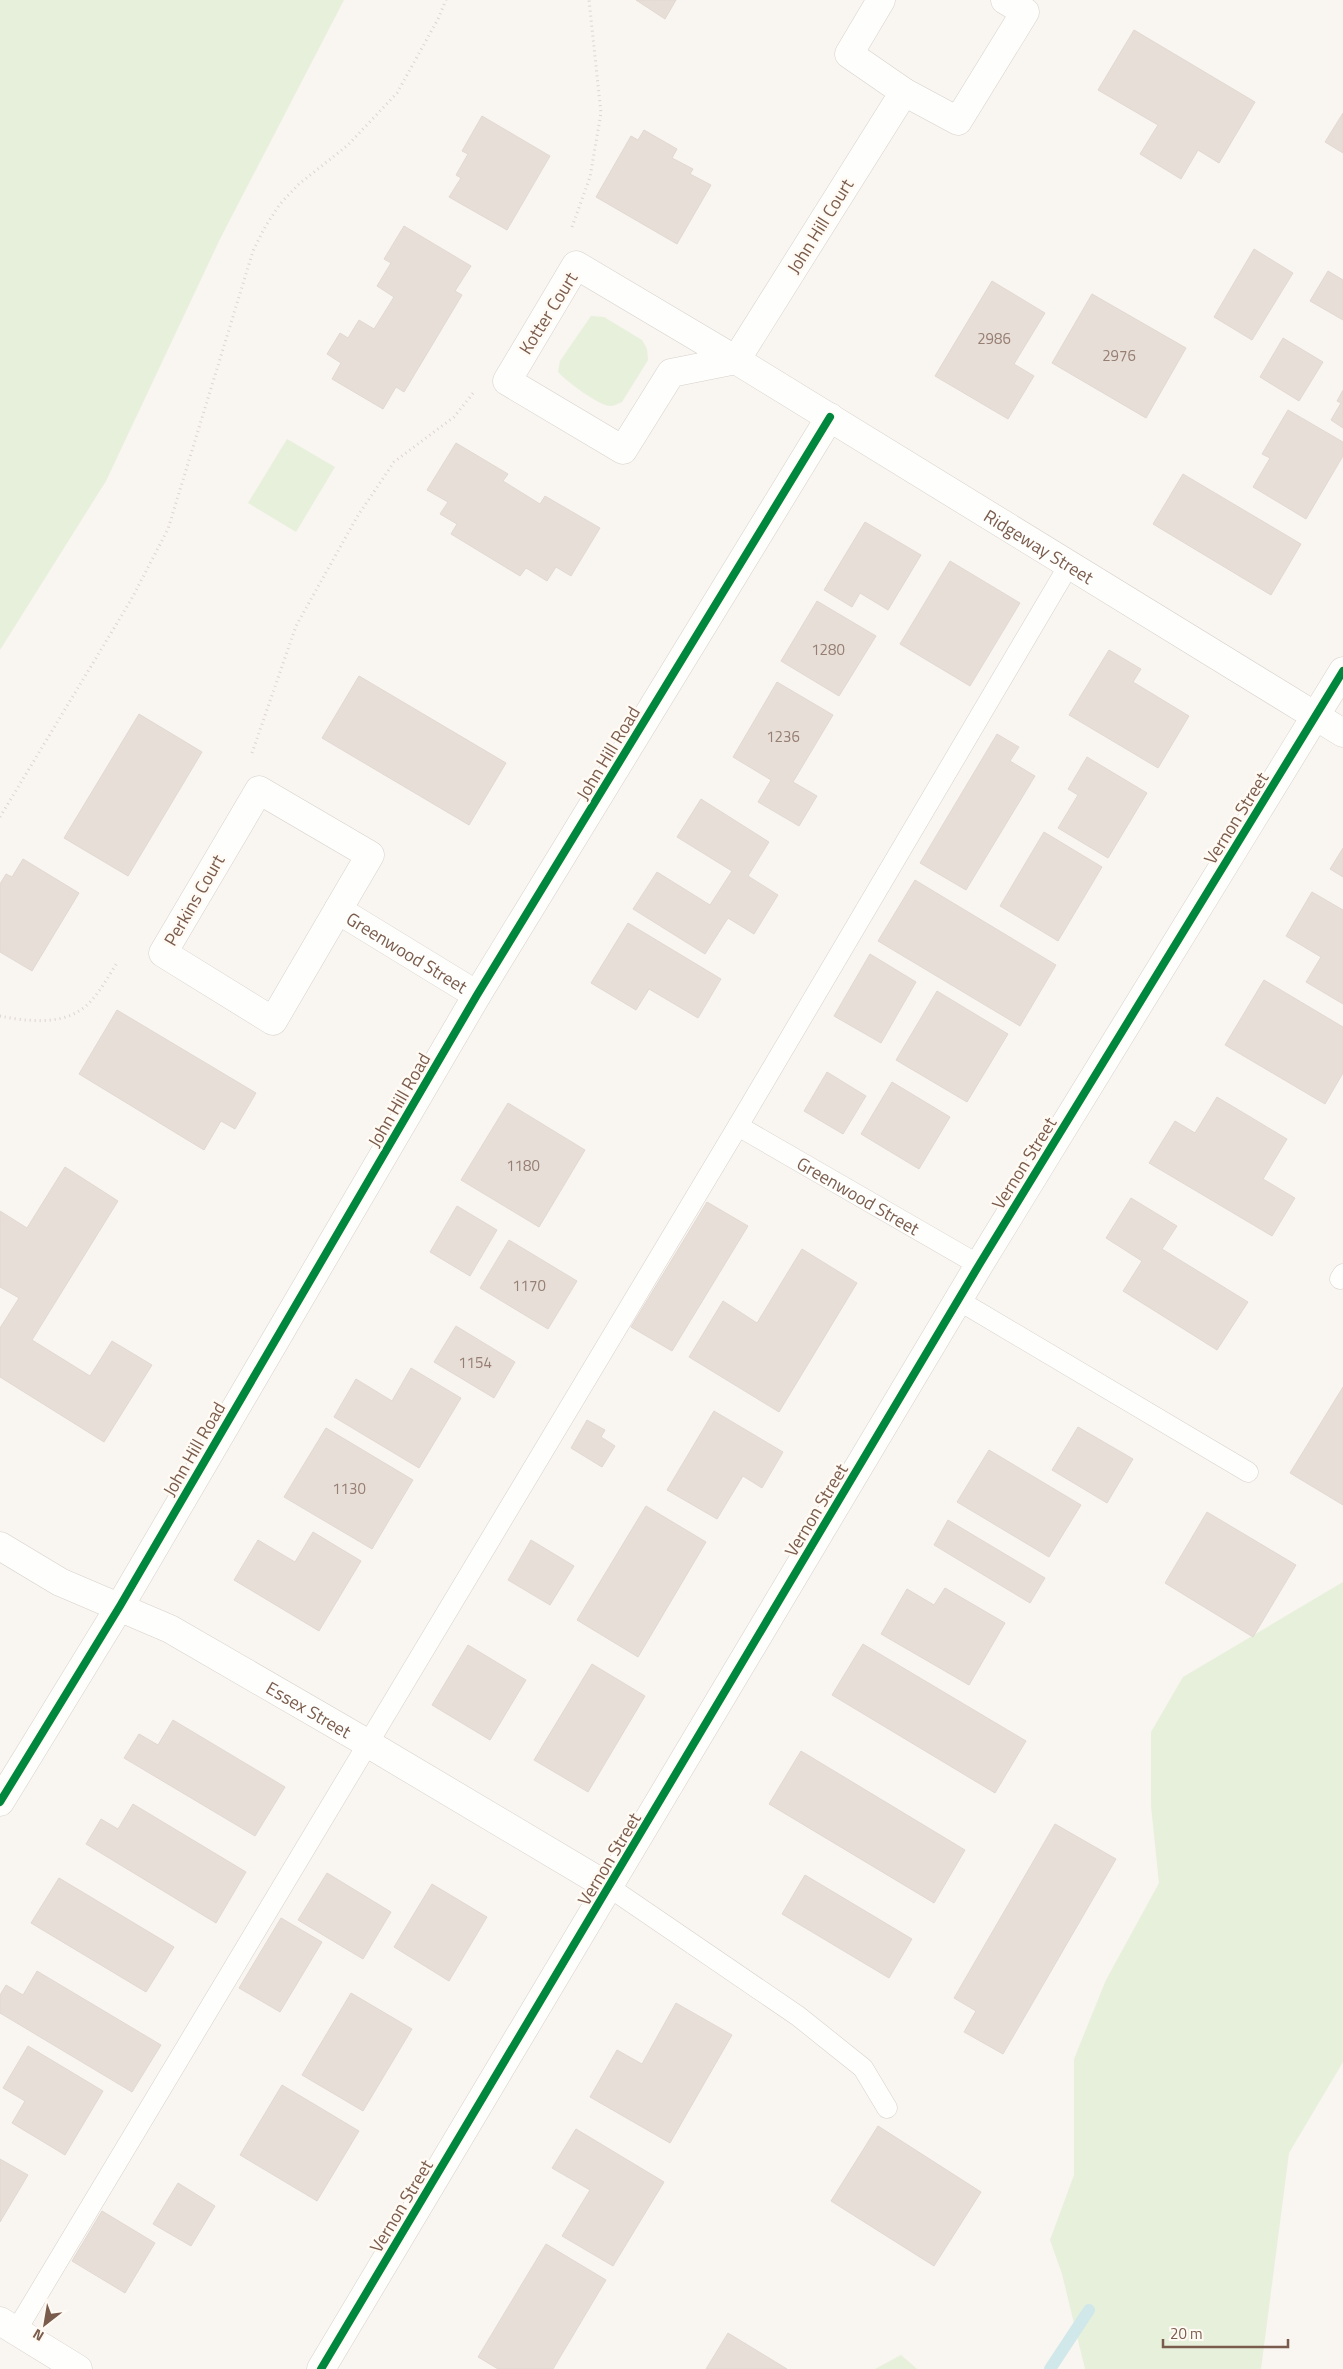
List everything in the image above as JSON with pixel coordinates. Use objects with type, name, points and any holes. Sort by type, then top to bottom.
[{"type":"street","points":[[880,0],[849,54],[904,92],[958,121],[1025,12],[1005,0]]},
{"type":"street","name":"John Hill Court","points":[[736,360],[904,92]]},
{"type":"street","name":"Kotter Court","points":[[576,265],[736,360],[671,373],[623,450],[507,381],[576,265]]},
{"type":"street","name":"Ridgeway Street","points":[[736,360],[1343,733]]},
{"type":"street","name":"John Hill Road","points":[[0,1802],[120,1606],[477,995],[830,417]]},
{"type":"street","name":"Vernon Street","points":[[321,2369],[979,1265],[1343,671]]},
{"type":"street","name":"Perkins Court","points":[[259,790],[370,855],[338,910],[273,1021],[163,953],[259,790]]},
{"type":"street","name":"Greenwood Street","points":[[338,910],[477,995]]},
{"type":"street","name":"Essex Street","points":[[0,1546],[60,1582],[120,1606],[170,1629],[368,1743],[609,1887]]},
{"type":"street","points":[[8,2326],[78,2369]]},
{"type":"lane","points":[[8,2326],[368,1743],[738,1126],[1070,565]]},
{"type":"lane","name":"Greenwood Street","points":[[738,1126],[979,1265]]},
{"type":"lane","points":[[958,1300],[1248,1472]]},
{"type":"lane","points":[[609,1887],[798,2016],[863,2068],[887,2108]]},
{"type":"path","points":[[0,817],[131,600],[168,529],[253,251],[265,227],[280,204],[299,184],[348,145],[397,92],[438,19],[446,0]]},
{"type":"path","points":[[572,227],[590,177],[601,112],[589,0]]},
{"type":"path","points":[[252,753],[296,626],[357,517],[394,462],[454,417],[474,392]]},
{"type":"path","points":[[0,1016],[24,1021],[62,1018],[79,1011],[92,1000],[117,963]]},
{"type":"green space","points":[[0,0],[344,0],[220,239],[106,481],[0,650]]},
{"type":"green space","points":[[591,316],[604,317],[642,340],[647,349],[648,360],[622,402],[612,406],[591,398],[558,372],[560,361]]},
{"type":"green space","points":[[287,439],[335,467],[296,532],[248,503]]},
{"type":"green space","points":[[1343,1582],[1343,2062],[1289,2153],[1261,2369],[1085,2369],[1062,2274],[1050,2240],[1074,2175],[1074,2059],[1106,1980],[1159,1883],[1151,1806],[1151,1732],[1183,1677]]},
{"type":"green space","points":[[901,2355],[917,2369],[875,2369]]},
{"type":"building","points":[[636,0],[676,0],[665,19]]},
{"type":"building","points":[[1134,30],[1255,102],[1219,163],[1198,150],[1181,179],[1140,154],[1158,125],[1098,90]]},
{"type":"building","points":[[1343,113],[1343,153],[1325,142]]},
{"type":"building","points":[[482,116],[550,156],[507,230],[449,197],[461,178],[456,175],[468,154],[462,151]]},
{"type":"building","points":[[644,130],[677,149],[672,158],[693,169],[690,174],[711,185],[677,244],[596,197],[631,136],[638,140]]},
{"type":"building","points":[[404,226],[471,266],[455,291],[462,295],[404,392],[396,387],[383,409],[332,379],[341,363],[327,354],[340,333],[348,338],[359,320],[374,329],[394,297],[377,286],[391,263],[384,259]]},
{"type":"building","points":[[1254,249],[1293,273],[1252,340],[1214,317]]},
{"type":"building","points":[[1328,271],[1343,280],[1343,320],[1310,301]]},
{"type":"building","points":[[992,281],[1045,313],[1014,364],[1034,376],[1008,419],[935,376]]},
{"type":"building","points":[[1092,294],[1186,348],[1146,418],[1052,363]]},
{"type":"building","points":[[1283,338],[1323,362],[1299,401],[1260,377]]},
{"type":"building","points":[[1343,390],[1343,428],[1331,420],[1341,403],[1337,401]]},
{"type":"building","points":[[1288,410],[1343,442],[1343,456],[1306,519],[1253,487],[1270,458],[1262,454]]},
{"type":"building","points":[[456,443],[508,474],[503,481],[540,504],[545,496],[600,528],[571,576],[556,567],[547,581],[526,568],[520,576],[451,534],[457,524],[440,514],[448,502],[427,490]]},
{"type":"building","points":[[1183,474],[1301,544],[1271,595],[1153,524]]},
{"type":"building","points":[[865,522],[921,555],[888,610],[860,593],[852,607],[824,590]]},
{"type":"building","points":[[950,561],[1020,603],[970,686],[900,644]]},
{"type":"building","points":[[817,601],[876,636],[839,696],[781,661]]},
{"type":"building","points":[[1109,650],[1141,669],[1133,682],[1189,716],[1158,768],[1069,715]]},
{"type":"building","points":[[359,676],[506,763],[469,825],[322,738]]},
{"type":"building","points":[[777,682],[833,715],[793,782],[817,796],[799,826],[758,802],[771,780],[733,757]]},
{"type":"building","points":[[139,714],[202,752],[128,876],[64,838]]},
{"type":"building","points":[[997,734],[1019,747],[1010,761],[1035,776],[966,890],[920,863]]},
{"type":"building","points":[[1087,757],[1147,793],[1108,858],[1058,828],[1078,795],[1068,789]]},
{"type":"building","points":[[701,799],[769,842],[748,876],[778,895],[754,934],[728,918],[705,954],[633,909],[657,872],[710,905],[732,871],[677,837]]},
{"type":"building","points":[[1044,832],[1102,867],[1058,941],[1000,906]]},
{"type":"building","points":[[1343,848],[1343,877],[1330,869]]},
{"type":"building","points":[[23,859],[79,893],[32,971],[0,952],[0,884],[6,874],[12,877]]},
{"type":"building","points":[[915,880],[1056,965],[1020,1026],[878,941]]},
{"type":"building","points":[[1312,892],[1343,910],[1343,1004],[1306,982],[1321,957],[1286,936]]},
{"type":"building","points":[[628,923],[721,979],[698,1018],[649,989],[636,1010],[591,983]]},
{"type":"building","points":[[870,954],[916,982],[881,1043],[834,1016]]},
{"type":"building","points":[[1264,980],[1343,1027],[1343,1073],[1325,1104],[1225,1045]]},
{"type":"building","points":[[937,991],[1008,1034],[967,1102],[896,1060]]},
{"type":"building","points":[[117,1010],[256,1093],[235,1129],[221,1121],[204,1150],[79,1074]]},
{"type":"building","points":[[827,1072],[866,1096],[843,1134],[804,1111]]},
{"type":"building","points":[[892,1082],[950,1117],[919,1169],[861,1134]]},
{"type":"building","points":[[1217,1097],[1287,1139],[1263,1179],[1295,1198],[1272,1236],[1149,1163],[1175,1121],[1195,1133]]},
{"type":"building","points":[[508,1103],[585,1150],[539,1227],[461,1180]]},
{"type":"building","points":[[65,1167],[118,1201],[32,1340],[90,1376],[112,1341],[152,1365],[104,1442],[0,1377],[0,1328],[19,1298],[0,1287],[0,1211],[27,1228]]},
{"type":"building","points":[[1131,1198],[1177,1226],[1162,1249],[1248,1302],[1217,1350],[1123,1291],[1142,1261],[1106,1238]]},
{"type":"building","points":[[707,1202],[748,1226],[672,1351],[631,1327]]},
{"type":"building","points":[[457,1206],[497,1230],[470,1276],[430,1252]]},
{"type":"building","points":[[509,1240],[577,1281],[548,1329],[480,1288]]},
{"type":"building","points":[[802,1249],[857,1283],[779,1412],[689,1357],[723,1301],[757,1323]]},
{"type":"building","points":[[456,1326],[515,1362],[494,1398],[434,1362]]},
{"type":"building","points":[[411,1368],[461,1398],[419,1468],[334,1417],[356,1379],[392,1401]]},
{"type":"building","points":[[1343,1387],[1343,1505],[1290,1473]]},
{"type":"building","points":[[714,1411],[783,1452],[762,1488],[743,1476],[717,1519],[667,1490]]},
{"type":"building","points":[[587,1420],[605,1430],[601,1437],[615,1446],[602,1467],[571,1448]]},
{"type":"building","points":[[1078,1427],[1133,1459],[1107,1503],[1052,1470]]},
{"type":"building","points":[[326,1428],[413,1480],[372,1549],[284,1497]]},
{"type":"building","points":[[989,1450],[1081,1505],[1049,1557],[957,1502]]},
{"type":"building","points":[[646,1506],[706,1542],[638,1657],[577,1620]]},
{"type":"building","points":[[1207,1512],[1296,1565],[1253,1637],[1165,1583]]},
{"type":"building","points":[[948,1520],[1045,1578],[1030,1603],[934,1545]]},
{"type":"building","points":[[313,1532],[361,1561],[319,1631],[234,1580],[258,1540],[295,1562]]},
{"type":"building","points":[[531,1540],[574,1566],[550,1605],[508,1580]]},
{"type":"building","points":[[945,1588],[1005,1623],[969,1685],[881,1634],[907,1589],[934,1605]]},
{"type":"building","points":[[863,1644],[1026,1741],[995,1793],[832,1695]]},
{"type":"building","points":[[468,1645],[526,1680],[490,1740],[432,1705]]},
{"type":"building","points":[[592,1664],[645,1696],[588,1792],[534,1760]]},
{"type":"building","points":[[173,1720],[285,1787],[255,1836],[124,1758],[139,1734],[158,1745]]},
{"type":"building","points":[[801,1751],[965,1850],[934,1903],[769,1804]]},
{"type":"building","points":[[133,1804],[246,1872],[216,1923],[86,1844],[101,1819],[118,1829]]},
{"type":"building","points":[[1055,1824],[1116,1859],[1003,2054],[964,2032],[976,2011],[954,1998]]},
{"type":"building","points":[[327,1873],[391,1912],[363,1959],[298,1920]]},
{"type":"building","points":[[805,1875],[912,1939],[889,1978],[782,1914]]},
{"type":"building","points":[[59,1878],[174,1947],[146,1992],[31,1923]]},
{"type":"building","points":[[432,1884],[487,1917],[449,1981],[394,1947]]},
{"type":"building","points":[[281,1918],[322,1942],[280,2012],[239,1988]]},
{"type":"building","points":[[37,1971],[161,2045],[132,2092],[0,2013],[0,1995],[6,1985],[23,1995]]},
{"type":"building","points":[[351,1993],[412,2029],[363,2111],[302,2075]]},
{"type":"building","points":[[676,2003],[732,2035],[670,2143],[590,2097],[617,2050],[642,2064]]},
{"type":"building","points":[[28,2046],[103,2091],[65,2155],[12,2123],[25,2101],[3,2088]]},
{"type":"building","points":[[282,2085],[359,2131],[317,2201],[240,2155]]},
{"type":"building","points":[[878,2126],[981,2192],[934,2266],[831,2201]]},
{"type":"building","points":[[576,2129],[664,2182],[613,2266],[562,2236],[590,2190],[552,2168]]},
{"type":"building","points":[[0,2159],[28,2175],[0,2222]]},
{"type":"building","points":[[178,2183],[215,2206],[191,2246],[153,2224]]},
{"type":"building","points":[[102,2211],[155,2243],[125,2293],[72,2261]]},
{"type":"building","points":[[546,2244],[606,2280],[553,2369],[498,2369],[478,2357]]},
{"type":"building","points":[[728,2333],[787,2369],[706,2369]]},
{"type":"waterway","points":[[1050,2369],[1089,2310]]},
{"type":"cycle path","points":[[0,1802],[120,1606],[477,995],[830,417]]},
{"type":"cycle path","points":[[321,2369],[979,1265],[1343,671]]}]
